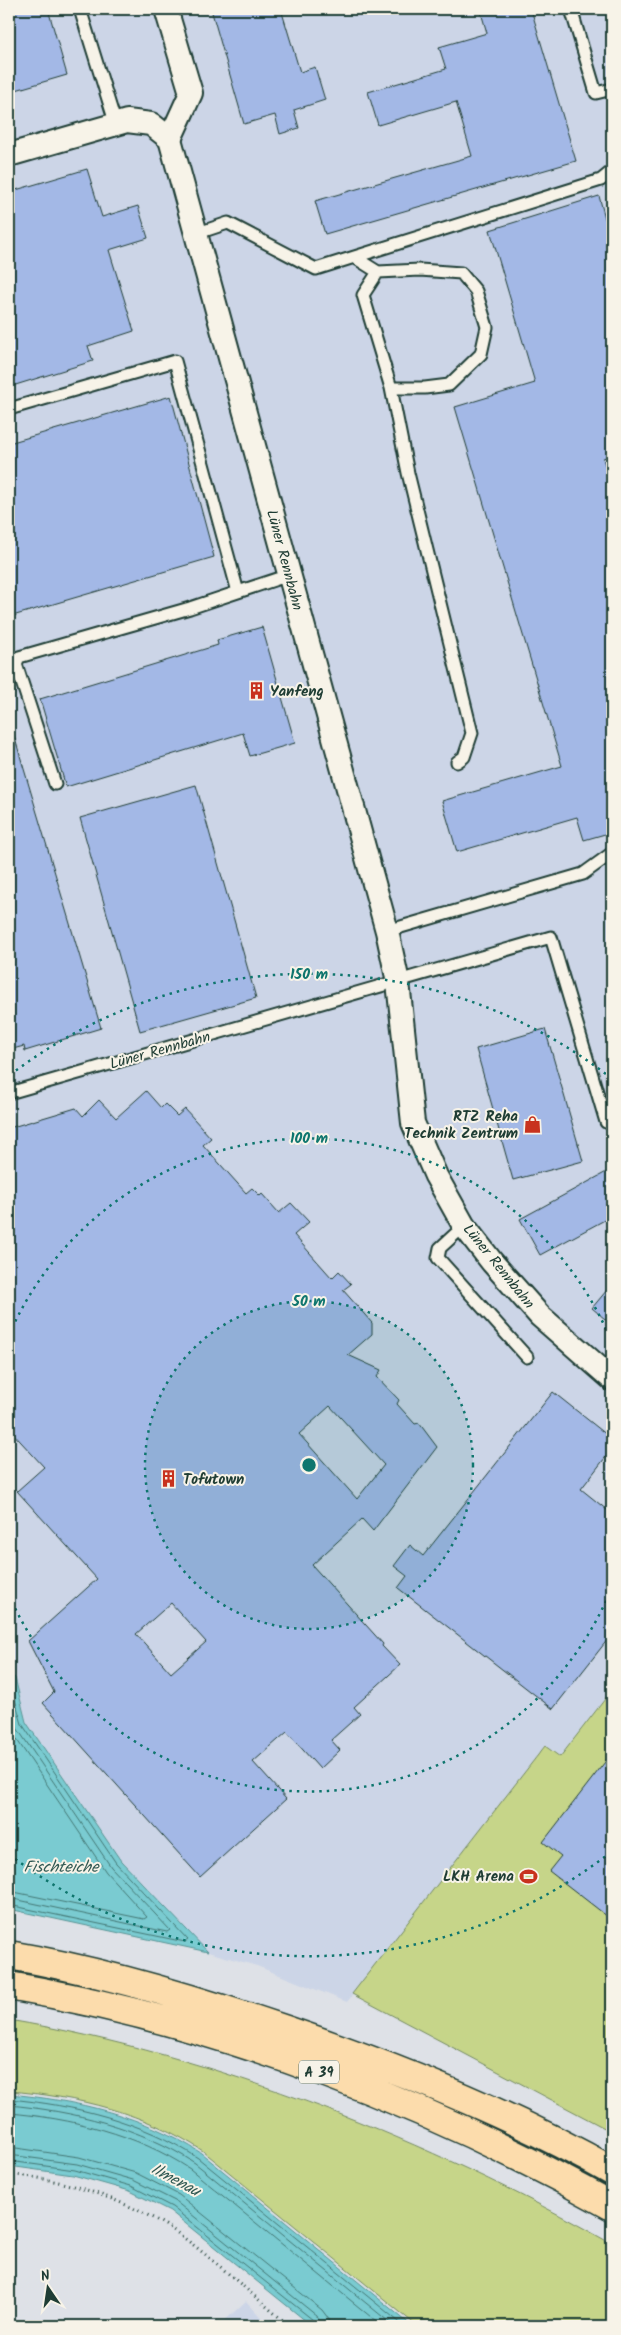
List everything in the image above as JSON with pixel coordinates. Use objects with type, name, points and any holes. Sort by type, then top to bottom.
[{"type":"highway","name":"A 39","points":[[9,1955],[125,1980],[226,2009],[351,2052],[457,2094],[612,2171]]},
{"type":"highway","name":"A 39","points":[[9,1986],[120,2010],[220,2037],[338,2079],[447,2122],[565,2180],[612,2206]]},
{"type":"street","points":[[9,155],[127,121],[151,124],[170,139],[191,93],[166,9]]},
{"type":"street","name":"Lüner Rennbahn","points":[[170,139],[387,931],[398,982],[413,1123],[436,1176],[464,1226],[492,1262],[540,1316],[612,1379]]},
{"type":"lane","points":[[80,9],[116,125]]},
{"type":"lane","points":[[571,9],[596,94],[612,89]]},
{"type":"lane","points":[[196,234],[228,223],[316,269],[601,180],[612,171]]},
{"type":"lane","points":[[354,257],[378,272],[420,270],[461,274],[476,290],[487,327],[481,354],[449,384],[424,388],[391,388]]},
{"type":"lane","points":[[378,272],[363,295],[391,388],[408,473],[472,732],[464,757],[457,762]]},
{"type":"lane","points":[[9,410],[175,361],[238,592]]},
{"type":"lane","points":[[55,784],[16,664],[19,658],[289,575]]},
{"type":"lane","points":[[387,931],[583,874],[608,856]]},
{"type":"lane","points":[[398,982],[552,937],[606,1122],[612,1124]]},
{"type":"lane","name":"Lüner Rennbahn","points":[[9,1093],[398,982]]},
{"type":"lane","points":[[464,1226],[440,1248],[438,1258],[527,1357]]},
{"type":"path","points":[[9,2175],[60,2182],[113,2198],[167,2227],[290,2326]]},
{"type":"shaded area","points":[[9,9],[612,9],[612,1690],[560,1757],[545,1746],[347,2002],[257,1966],[208,1952],[121,1861],[26,1722],[15,1678],[9,1672]]},
{"type":"shaded area","points":[[246,2301],[269,2326],[219,2326]]},
{"type":"green space","name":"LKH Arena","points":[[612,1690],[612,2132],[352,1994],[545,1746],[560,1757]]},
{"type":"green space","points":[[9,2020],[87,2035],[165,2055],[243,2079],[320,2106],[396,2137],[470,2170],[543,2206],[612,2244],[612,2326],[417,2326],[203,2151],[181,2138],[158,2126],[134,2117],[85,2102],[34,2093],[9,2091]]},
{"type":"water","name":"Fischteiche","points":[[9,1672],[15,1678],[26,1722],[121,1861],[208,1952],[9,1909]]},
{"type":"water","name":"Ilmenau","points":[[9,2094],[59,2101],[109,2112],[157,2129],[179,2140],[201,2153],[412,2326],[312,2326],[170,2211],[130,2191],[73,2175],[9,2166]]},
{"type":"building","points":[[9,9],[48,9],[67,75],[9,92]]},
{"type":"building","points":[[211,9],[281,9],[300,72],[315,67],[325,100],[294,110],[299,128],[280,134],[275,115],[244,124]]},
{"type":"building","points":[[480,9],[531,9],[576,161],[325,234],[315,201],[472,156],[456,102],[378,125],[368,92],[446,69],[439,47],[487,33]]},
{"type":"building","points":[[87,169],[102,217],[138,206],[148,238],[109,250],[134,331],[88,346],[93,361],[9,387],[9,192]]},
{"type":"building","points":[[599,196],[612,244],[612,455],[603,458],[612,490],[612,832],[584,840],[577,817],[457,852],[442,801],[562,766],[455,407],[535,383],[490,230]]},
{"type":"building","points":[[171,396],[214,557],[9,617],[9,443]]},
{"type":"building","points":[[262,627],[295,743],[250,756],[243,733],[66,787],[40,699],[218,645],[217,640]]},
{"type":"building","points":[[13,732],[101,1028],[25,1051],[24,1046],[9,1050],[9,733]]},
{"type":"building","points":[[196,785],[256,998],[140,1031],[80,818]]},
{"type":"building","points":[[545,1029],[583,1161],[513,1180],[476,1049]]},
{"type":"building","name":"Tofutown","points":[[146,1091],[161,1108],[165,1104],[177,1116],[185,1109],[211,1138],[203,1145],[246,1193],[252,1188],[260,1196],[262,1194],[279,1213],[291,1203],[309,1222],[294,1235],[332,1278],[339,1271],[351,1284],[343,1290],[372,1323],[372,1334],[348,1355],[381,1370],[377,1377],[399,1400],[397,1404],[415,1424],[419,1423],[437,1447],[373,1531],[362,1519],[312,1565],[400,1665],[354,1707],[360,1714],[331,1740],[340,1750],[320,1769],[287,1732],[253,1762],[286,1799],[200,1877],[43,1703],[54,1692],[28,1641],[97,1579],[17,1491],[44,1467],[9,1429],[9,1128],[76,1108],[83,1116],[99,1100],[116,1118]],"holes":[[[330,1406],[384,1465],[357,1499],[299,1434]],[[171,1603],[206,1642],[171,1673],[136,1634]]]},
{"type":"building","points":[[612,1169],[612,1216],[540,1255],[520,1219]]},
{"type":"building","points":[[612,1284],[612,1325],[592,1308]]},
{"type":"building","points":[[553,1392],[612,1439],[612,1449],[581,1489],[612,1514],[612,1634],[553,1709],[398,1588],[407,1576],[394,1566],[410,1545],[423,1556]]},
{"type":"building","points":[[612,1753],[612,1920],[549,1871],[561,1856],[543,1842]]},
{"type":"place","name":"Yanfeng","points":[[256,691]]},
{"type":"place","name":"RTZ Reha Technik Zentrum","points":[[532,1125]]},
{"type":"place","name":"Tofutown","points":[[169,1479]]},
{"type":"place","name":"LKH Arena","points":[[528,1876]]}]
